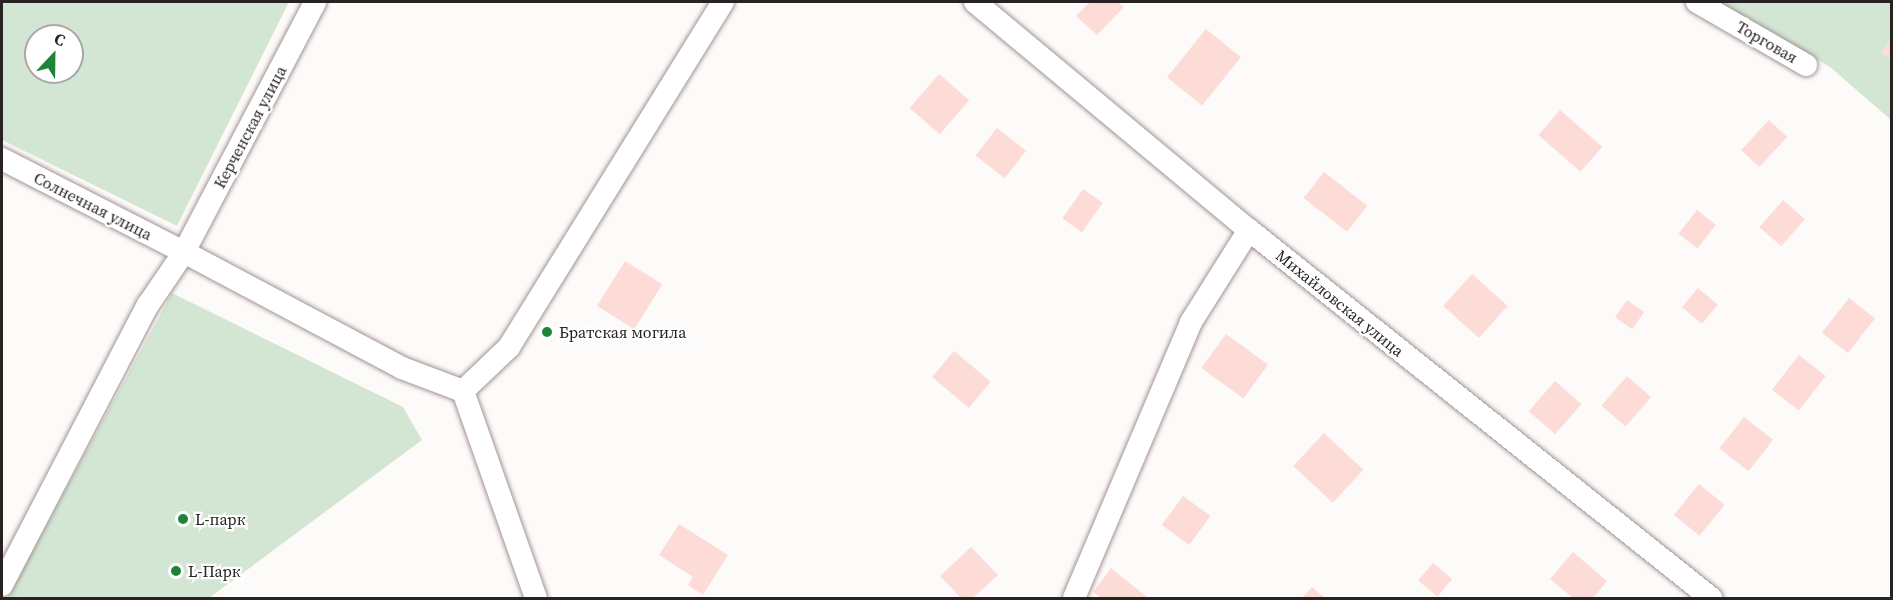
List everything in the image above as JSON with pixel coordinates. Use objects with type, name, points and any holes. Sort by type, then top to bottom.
[{"type":"street","name":"Керченская улица","points":[[2,585],[148,305],[184,252],[315,2]]},
{"type":"street","points":[[536,598],[463,391],[509,347],[723,2]]},
{"type":"street","name":"Михайловская улица","points":[[975,2],[1249,230],[1711,598]]},
{"type":"street","name":"Торговая","points":[[1697,2],[1806,65]]},
{"type":"street","name":"Солнечная улица","points":[[2,159],[184,252],[402,368],[463,391]]},
{"type":"street","points":[[1074,598],[1191,322],[1249,230]]},
{"type":"green space","points":[[2,2],[289,2],[177,226],[2,140]]},
{"type":"green space","points":[[1717,2],[1891,2],[1891,120],[1830,67]]},
{"type":"green space","name":"L-парк","points":[[172,293],[403,407],[422,440],[209,598],[7,598]]},
{"type":"building","points":[[1090,2],[1118,2],[1124,7],[1097,35],[1076,16]]},
{"type":"building","points":[[1206,29],[1241,57],[1202,106],[1167,77]]},
{"type":"building","points":[[1892,38],[1892,60],[1881,53]]},
{"type":"building","points":[[939,74],[969,100],[940,134],[909,108]]},
{"type":"building","points":[[1560,110],[1602,147],[1581,172],[1538,135]]},
{"type":"building","points":[[1769,120],[1787,137],[1759,167],[1741,150]]},
{"type":"building","points":[[997,128],[1026,151],[1005,178],[975,156]]},
{"type":"building","points":[[1324,172],[1367,206],[1347,232],[1304,198]]},
{"type":"building","points":[[1083,189],[1103,203],[1082,232],[1062,218]]},
{"type":"building","points":[[1783,200],[1805,219],[1781,246],[1759,227]]},
{"type":"building","points":[[1697,210],[1716,225],[1697,248],[1679,234]]},
{"type":"building","points":[[625,261],[662,284],[634,329],[597,306]]},
{"type":"building","points":[[1472,274],[1508,306],[1479,338],[1443,306]]},
{"type":"building","points":[[1698,288],[1718,305],[1702,324],[1682,307]]},
{"type":"building","points":[[1849,298],[1875,318],[1848,353],[1822,333]]},
{"type":"building","points":[[1627,300],[1644,312],[1632,329],[1615,317]]},
{"type":"building","points":[[1226,334],[1268,365],[1243,399],[1201,368]]},
{"type":"building","points":[[954,351],[991,382],[969,408],[932,377]]},
{"type":"building","points":[[1799,355],[1826,376],[1799,411],[1772,390]]},
{"type":"building","points":[[1627,376],[1651,397],[1626,426],[1601,405]]},
{"type":"building","points":[[1555,381],[1581,404],[1555,434],[1529,411]]},
{"type":"building","points":[[1744,417],[1773,440],[1749,471],[1719,449]]},
{"type":"building","points":[[1324,433],[1363,470],[1333,503],[1293,466]]},
{"type":"building","points":[[1699,484],[1725,505],[1699,536],[1674,515]]},
{"type":"building","points":[[1183,496],[1211,516],[1189,545],[1162,525]]},
{"type":"building","points":[[679,524],[728,555],[703,595],[688,585],[693,577],[659,555]]},
{"type":"building","points":[[971,547],[998,575],[973,598],[961,598],[940,576]]},
{"type":"building","points":[[1573,552],[1607,581],[1593,598],[1573,598],[1550,579]]},
{"type":"building","points":[[1433,563],[1452,579],[1437,597],[1418,581]]},
{"type":"building","points":[[1111,568],[1147,597],[1101,598],[1093,592]]},
{"type":"building","points":[[1312,587],[1325,598],[1302,598]]},
{"type":"place","name":"Братская могила","points":[[547,332]]},
{"type":"place","name":"L-парк","points":[[183,519]]},
{"type":"place","name":"L-Парк","points":[[176,571]]}]
